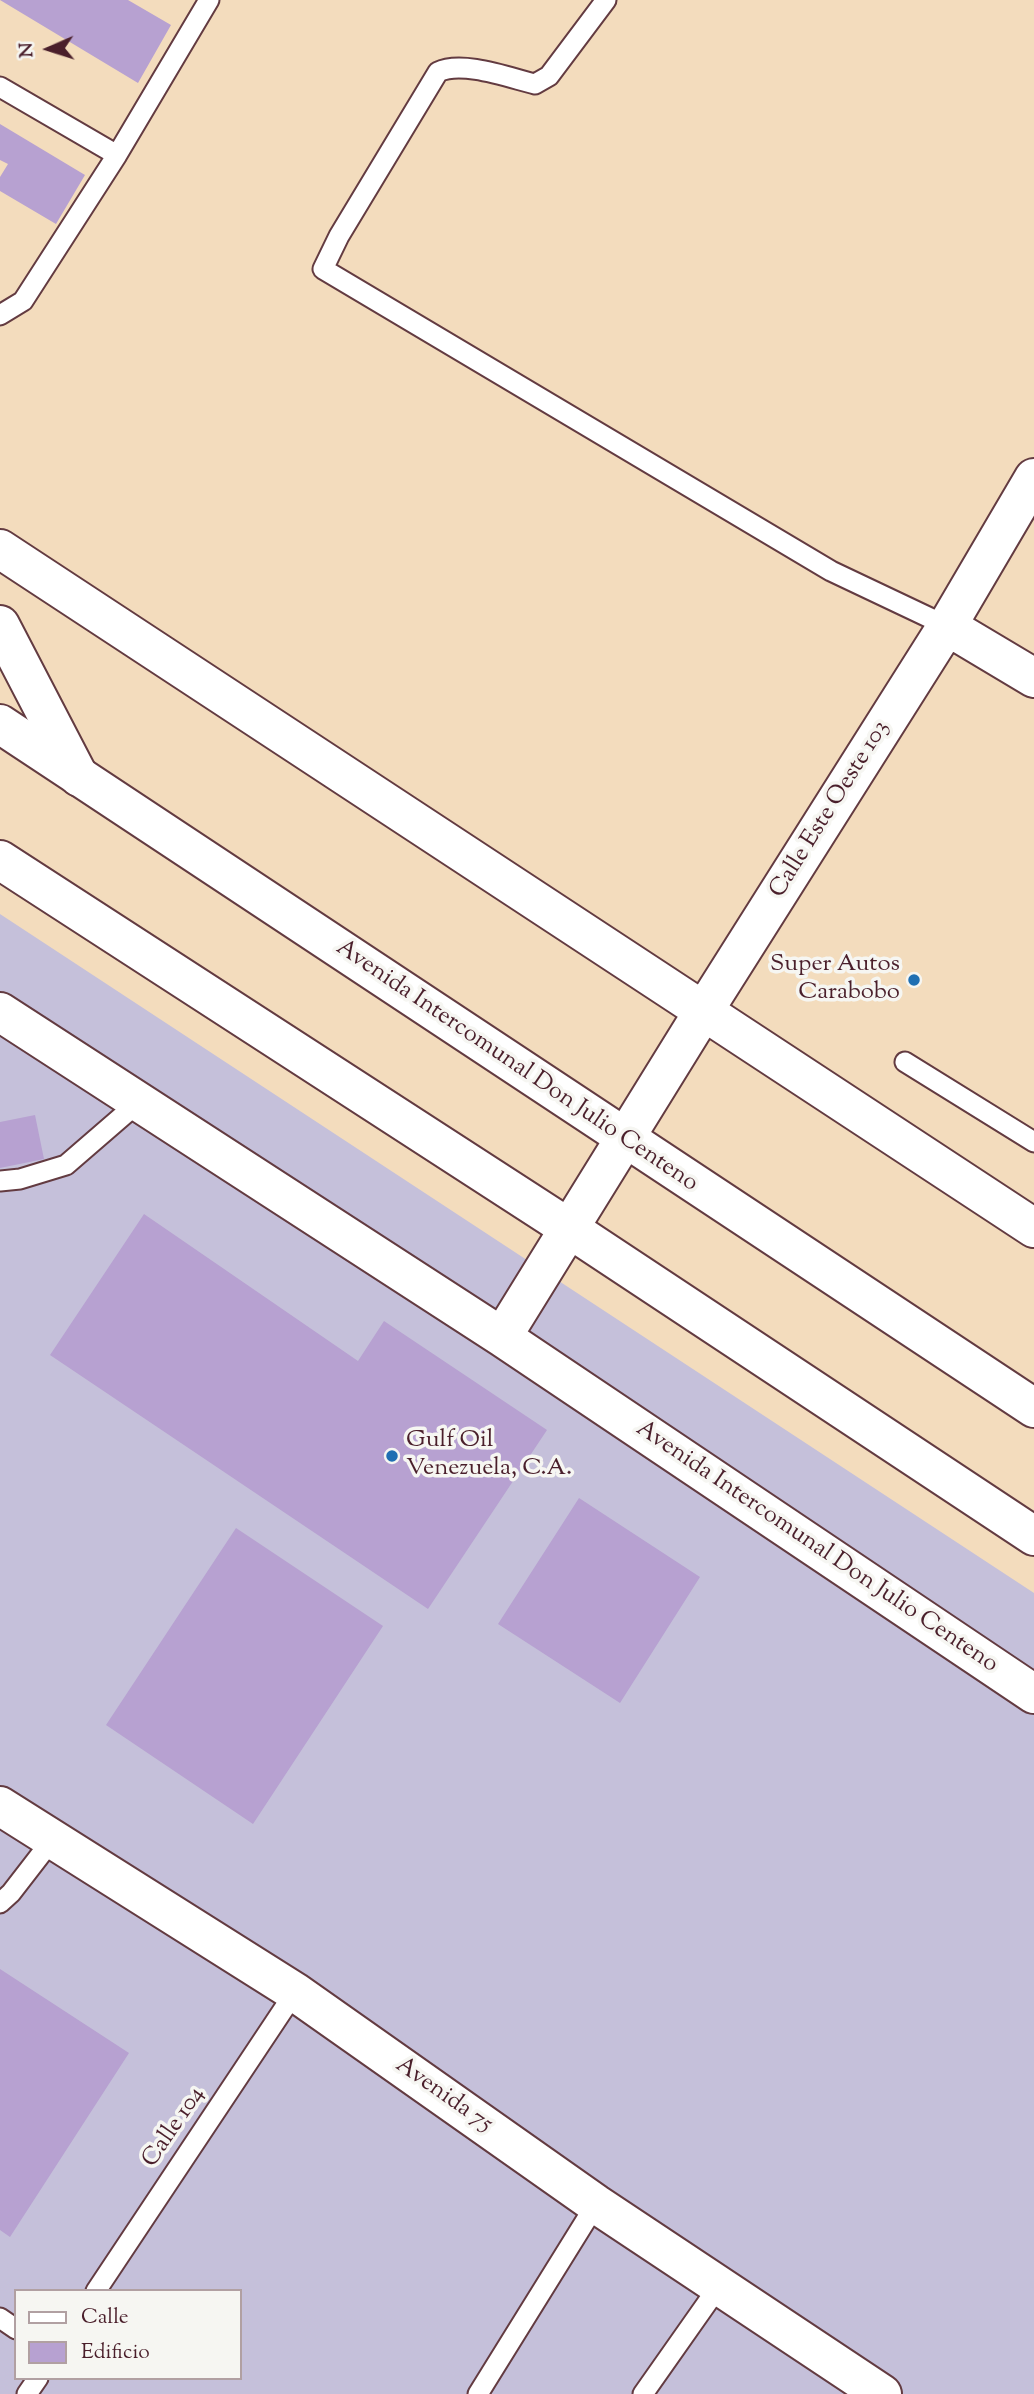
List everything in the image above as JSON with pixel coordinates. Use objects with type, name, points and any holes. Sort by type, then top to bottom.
[{"type":"street","name":"Calle Este Oeste 103","points":[[502,1337],[947,626],[1034,478]]},
{"type":"street","points":[[0,549],[1034,1228]]},
{"type":"street","points":[[0,625],[79,777]]},
{"type":"street","points":[[947,626],[1034,678]]},
{"type":"street","name":"Avenida Intercomunal Don Julio Centeno","points":[[0,724],[1034,1408]]},
{"type":"street","points":[[0,860],[569,1229],[1034,1536]]},
{"type":"street","name":"Avenida Intercomunal Don Julio Centeno","points":[[0,1012],[502,1337],[1034,1694]]},
{"type":"street","name":"Avenida 75","points":[[0,1806],[295,1992],[596,2204],[882,2394]]},
{"type":"lane","points":[[606,0],[549,76],[535,84],[467,68],[447,67],[438,72],[339,236],[323,270],[831,571],[947,626]]},
{"type":"lane","points":[[0,315],[23,301],[117,155],[203,2]]},
{"type":"lane","points":[[0,87],[117,155]]},
{"type":"lane","points":[[905,1062],[1034,1142]]},
{"type":"lane","points":[[0,1181],[20,1179],[66,1165],[140,1101]]},
{"type":"lane","points":[[0,1903],[11,1893],[52,1840]]},
{"type":"lane","name":"Calle 104","points":[[97,2289],[295,1992]]},
{"type":"lane","points":[[478,2394],[596,2204]]},
{"type":"lane","points":[[643,2394],[719,2286]]},
{"type":"shaded area","points":[[0,914],[1034,1593],[1034,2394],[0,2394]]},
{"type":"building","points":[[0,0],[128,0],[171,25],[138,83]]},
{"type":"building","points":[[0,124],[85,175],[56,224],[0,191],[0,177],[8,164],[0,160]]},
{"type":"building","points":[[35,1115],[44,1159],[0,1168],[0,1122]]},
{"type":"building","points":[[144,1214],[358,1361],[384,1321],[547,1430],[428,1609],[50,1355]]},
{"type":"building","points":[[579,1498],[700,1577],[620,1703],[498,1624]]},
{"type":"building","points":[[236,1528],[383,1626],[253,1824],[106,1725]]},
{"type":"building","points":[[0,1969],[129,2053],[10,2237],[0,2230]]},
{"type":"place","name":"Super Autos Carabobo","points":[[914,980]]},
{"type":"place","name":"Gulf Oil Venezuela, C.A.","points":[[392,1456]]}]
